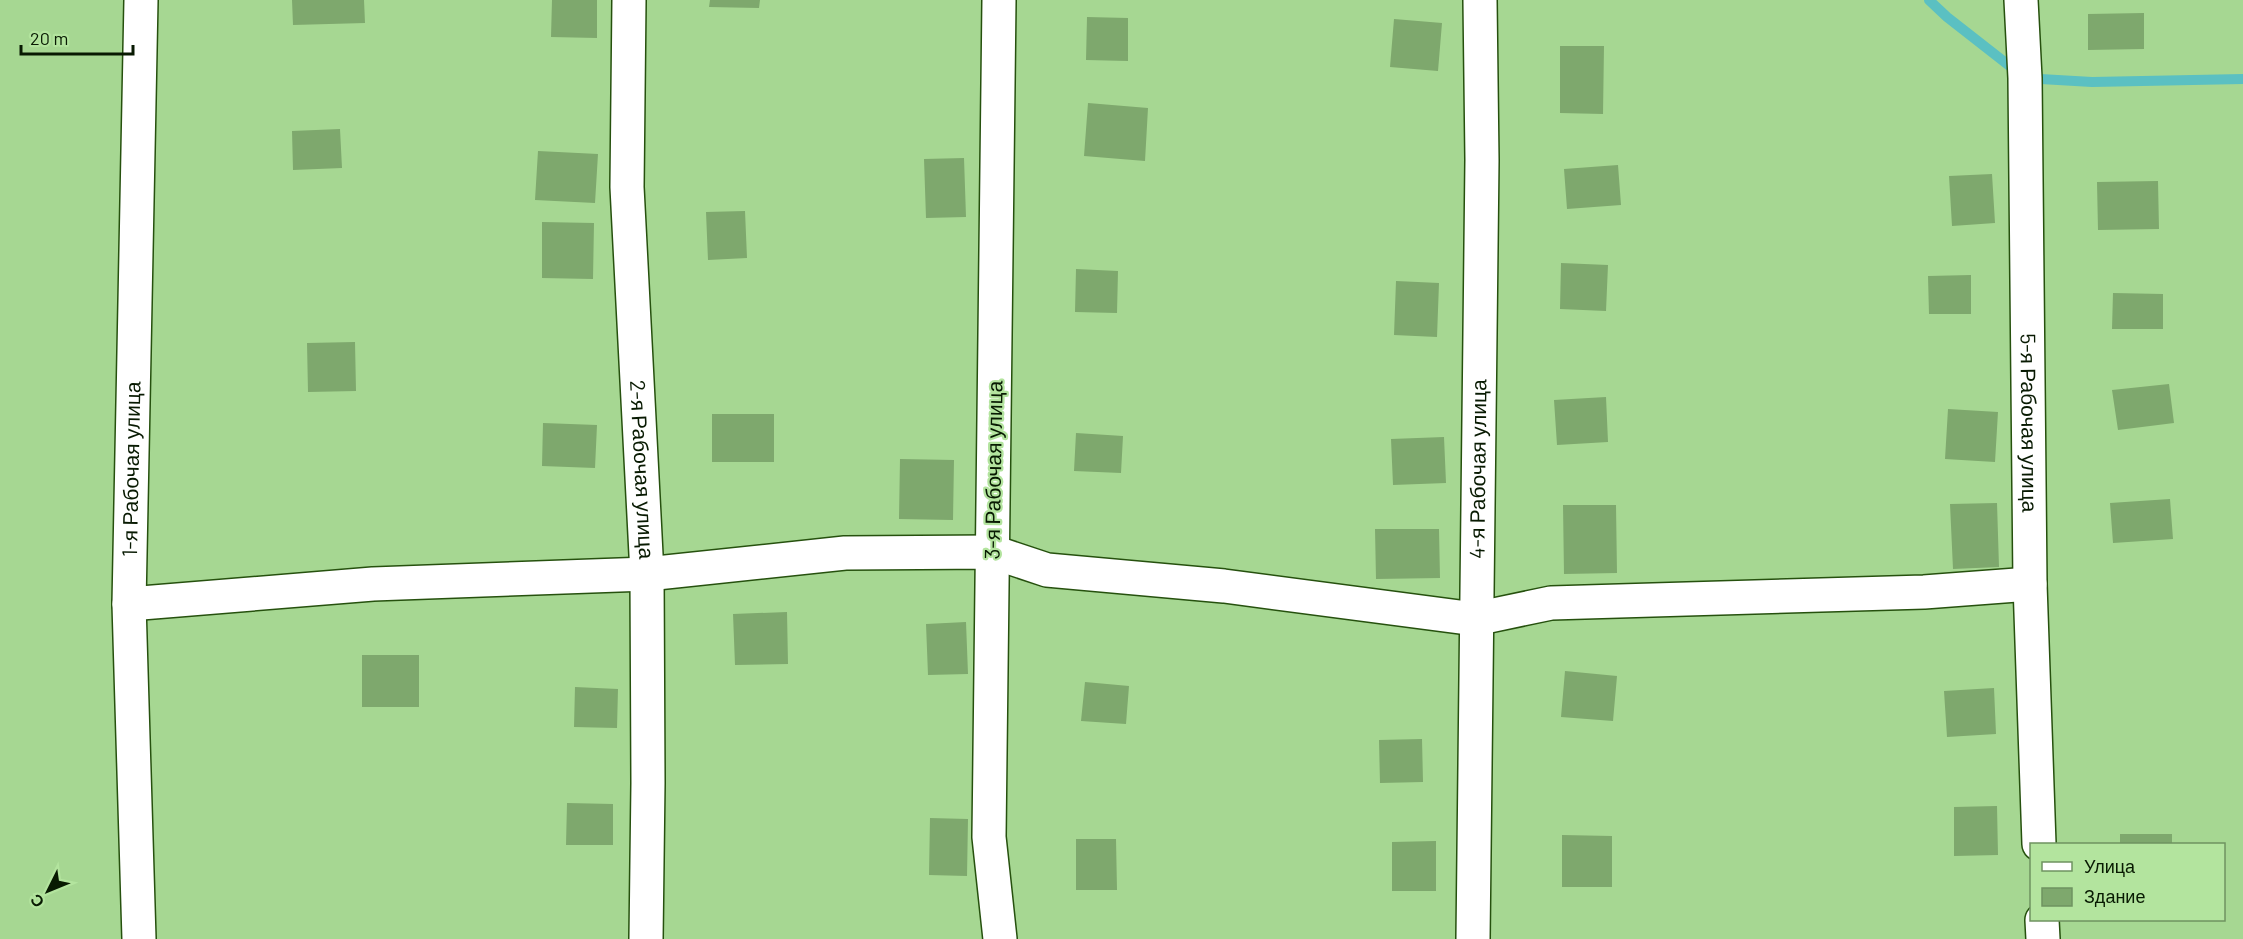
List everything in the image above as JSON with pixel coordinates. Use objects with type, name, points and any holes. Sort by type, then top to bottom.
[{"type":"street","name":"1-я Рабочая улица","points":[[139,939],[129,604],[141,0]]},
{"type":"street","name":"2-я Рабочая улица","points":[[629,0],[627,187],[646,574],[648,771],[646,939]]},
{"type":"street","name":"3-я Рабочая улица","points":[[999,0],[989,837],[1000,939]]},
{"type":"street","name":"4-я Рабочая улица","points":[[1473,939],[1482,160],[1480,0]]},
{"type":"street","name":"5-я Рабочая улица","points":[[2021,0],[2025,78],[2030,584],[2039,843]]},
{"type":"street","points":[[129,604],[373,584],[646,574],[845,553],[993,552],[1047,570],[1224,586],[1475,619],[1551,603],[1924,592],[2030,584]]},
{"type":"street","points":[[2042,921],[2043,939]]},
{"type":"building","points":[[292,0],[364,0],[365,23],[293,25]]},
{"type":"building","points":[[552,0],[597,0],[597,38],[551,37]]},
{"type":"building","points":[[710,0],[760,0],[759,8],[709,7]]},
{"type":"building","points":[[2144,13],[2144,49],[2088,50],[2088,14]]},
{"type":"building","points":[[1087,17],[1128,18],[1128,61],[1086,60]]},
{"type":"building","points":[[1394,19],[1442,23],[1438,71],[1390,67]]},
{"type":"building","points":[[1560,46],[1604,46],[1603,114],[1560,113]]},
{"type":"building","points":[[1088,103],[1148,108],[1145,161],[1084,156]]},
{"type":"building","points":[[340,129],[342,168],[293,170],[292,131]]},
{"type":"building","points":[[538,151],[598,154],[595,203],[535,200]]},
{"type":"building","points":[[964,158],[966,217],[926,218],[924,159]]},
{"type":"building","points":[[1618,165],[1621,205],[1567,209],[1564,169]]},
{"type":"building","points":[[1992,174],[1995,223],[1952,226],[1949,176]]},
{"type":"building","points":[[2158,181],[2159,229],[2098,230],[2097,182]]},
{"type":"building","points":[[745,211],[747,258],[708,260],[706,212]]},
{"type":"building","points":[[542,222],[594,223],[593,279],[542,278]]},
{"type":"building","points":[[1561,263],[1608,265],[1606,311],[1560,309]]},
{"type":"building","points":[[1076,269],[1118,271],[1117,313],[1075,312]]},
{"type":"building","points":[[1971,275],[1971,314],[1929,314],[1928,276]]},
{"type":"building","points":[[1396,281],[1439,283],[1437,337],[1394,335]]},
{"type":"building","points":[[2113,293],[2163,294],[2163,329],[2112,329]]},
{"type":"building","points":[[355,342],[356,391],[308,392],[307,343]]},
{"type":"building","points":[[2169,384],[2174,423],[2118,430],[2112,390]]},
{"type":"building","points":[[1606,397],[1608,442],[1557,445],[1554,400]]},
{"type":"building","points":[[1948,409],[1998,412],[1995,462],[1945,459]]},
{"type":"building","points":[[712,414],[774,414],[774,462],[712,462]]},
{"type":"building","points":[[543,423],[597,425],[595,468],[542,466]]},
{"type":"building","points":[[1076,433],[1123,436],[1121,473],[1074,471]]},
{"type":"building","points":[[1444,437],[1446,483],[1393,485],[1391,439]]},
{"type":"building","points":[[900,459],[954,460],[953,520],[899,519]]},
{"type":"building","points":[[2170,499],[2173,539],[2113,543],[2110,503]]},
{"type":"building","points":[[1997,503],[1999,567],[1953,569],[1950,504]]},
{"type":"building","points":[[1563,505],[1616,505],[1617,573],[1564,574]]},
{"type":"building","points":[[1375,529],[1439,529],[1440,578],[1376,579]]},
{"type":"building","points":[[787,612],[788,664],[735,665],[733,614]]},
{"type":"building","points":[[966,622],[968,674],[928,675],[926,624]]},
{"type":"building","points":[[362,655],[419,655],[419,707],[362,707]]},
{"type":"building","points":[[1565,671],[1617,676],[1613,721],[1561,717]]},
{"type":"building","points":[[1085,682],[1129,686],[1126,724],[1081,721]]},
{"type":"building","points":[[575,687],[618,689],[617,728],[574,727]]},
{"type":"building","points":[[1994,688],[1996,734],[1947,737],[1944,691]]},
{"type":"building","points":[[1422,739],[1423,782],[1380,783],[1379,740]]},
{"type":"building","points":[[567,803],[613,804],[613,845],[566,845]]},
{"type":"building","points":[[1997,806],[1998,855],[1954,856],[1954,807]]},
{"type":"building","points":[[930,818],[968,819],[967,876],[929,875]]},
{"type":"building","points":[[2120,834],[2172,834],[2172,843],[2120,843]]},
{"type":"building","points":[[1562,835],[1612,836],[1612,887],[1562,887]]},
{"type":"building","points":[[1076,839],[1116,839],[1117,890],[1076,890]]},
{"type":"building","points":[[1436,841],[1436,891],[1392,891],[1392,842]]},
{"type":"waterway","points":[[1929,0],[1947,17],[2025,78],[2092,82],[2243,79]]}]
